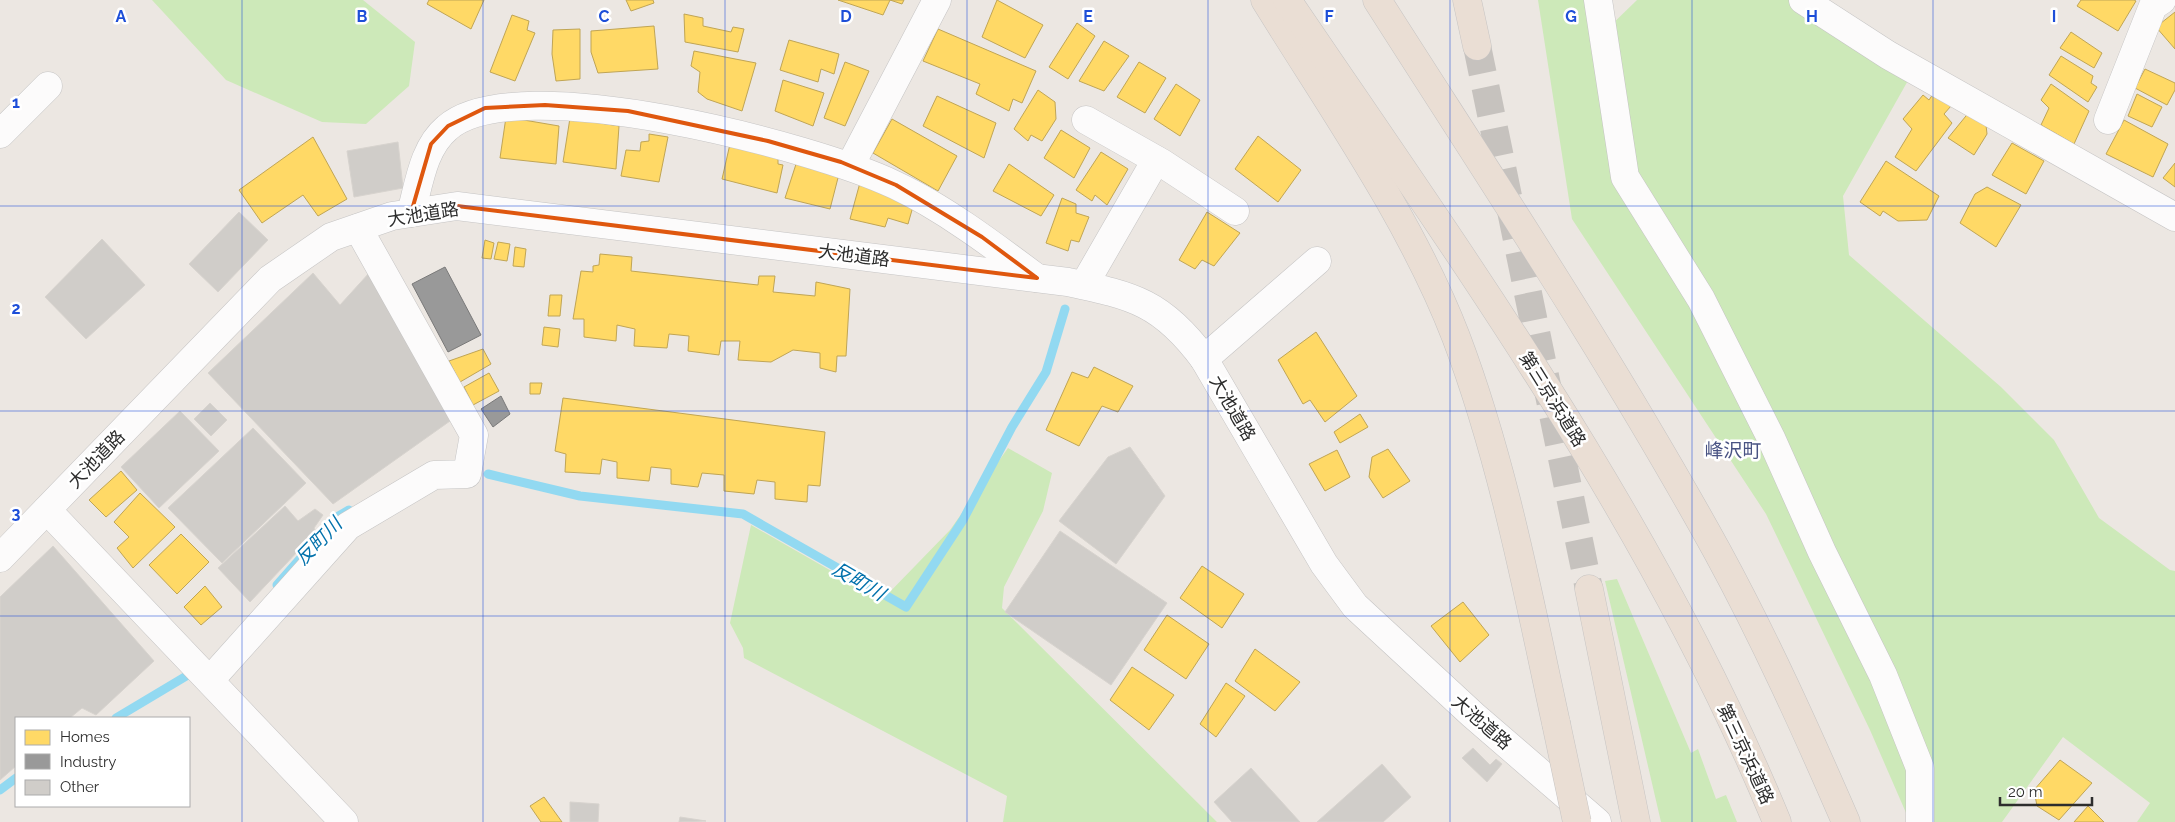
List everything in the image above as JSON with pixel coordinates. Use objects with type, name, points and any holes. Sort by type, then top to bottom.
[{"type":"highway","points":[[1266,0],[1385,194],[1428,274],[1456,336],[1488,432],[1528,596],[1577,822]]},
{"type":"highway","name":"第三京浜道路","points":[[1287,0],[1503,319],[1615,499],[1687,630],[1758,777],[1777,822]]},
{"type":"highway","points":[[1377,0],[1586,328],[1717,551],[1796,705],[1846,822]]},
{"type":"highway","points":[[1467,0],[1477,46]]},
{"type":"highway","points":[[1589,589],[1636,822]]},
{"type":"street","points":[[850,166],[937,0]]},
{"type":"street","points":[[1598,0],[1625,177],[1705,308],[1771,438],[1822,552],[1883,675],[1920,768],[1920,822]]},
{"type":"street","points":[[1804,0],[1888,55],[2175,217]]},
{"type":"street","points":[[2108,120],[2153,6],[2162,0]]},
{"type":"street","points":[[0,134],[48,86]]},
{"type":"street","points":[[411,213],[431,144],[448,126],[485,108],[545,105],[628,112],[768,141],[850,166],[896,185],[982,237],[1037,278]]},
{"type":"street","points":[[1086,120],[1156,160],[1235,211]]},
{"type":"street","points":[[1084,285],[1156,160]]},
{"type":"street","name":"大池道路","points":[[0,558],[270,279],[331,237],[392,216],[457,206],[1084,285],[1131,296],[1168,318],[1185,334],[1204,359],[1324,564],[1354,606],[1473,715],[1597,822]]},
{"type":"street","points":[[210,680],[348,526],[434,475],[467,474],[474,434],[358,228]]},
{"type":"street","points":[[1204,359],[1317,261]]},
{"type":"street","points":[[47,510],[344,822]]},
{"type":"highlighted area","points":[[545,105],[628,111],[768,141],[841,162],[896,185],[982,237],[1037,278],[457,206],[411,213],[431,144],[448,126],[485,108]]},
{"type":"green space","points":[[152,0],[363,0],[415,42],[409,86],[366,124],[322,122],[226,80]]},
{"type":"green space","points":[[1538,0],[1586,0],[1603,33],[1637,0],[1793,0],[1910,77],[1843,196],[1849,255],[2001,387],[2054,440],[2099,518],[2170,570],[2175,571],[2175,822],[2137,822],[2150,803],[2063,737],[2002,822],[1910,822],[1870,730],[1766,514],[1572,219]]},
{"type":"green space","points":[[1008,448],[1052,473],[1043,511],[1004,587],[1002,608],[1217,822],[1003,822],[1007,796],[744,658],[743,648],[730,623],[751,525],[882,600],[950,530]]},
{"type":"green space","points":[[1617,579],[1691,753],[1698,749],[1716,799],[1726,795],[1737,822],[1661,822],[1605,581]]},
{"type":"building: Homes","points":[[429,0],[484,0],[471,29],[427,4]]},
{"type":"building: Homes","points":[[626,0],[653,0],[654,3],[631,11]]},
{"type":"building: Homes","points":[[838,0],[890,0],[883,15]]},
{"type":"building: Homes","points":[[890,0],[904,0],[902,4]]},
{"type":"building: Homes","points":[[997,0],[1043,25],[1025,58],[982,37]]},
{"type":"building: Homes","points":[[2081,0],[2136,1],[2118,31],[2077,6]]},
{"type":"building: Homes","points":[[2175,12],[2175,49],[2156,27]]},
{"type":"building: Homes","points":[[684,14],[703,18],[703,26],[731,32],[733,27],[744,29],[738,52],[685,42]]},
{"type":"building: Homes","points":[[512,15],[529,21],[527,30],[535,33],[515,81],[490,72]]},
{"type":"building: Homes","points":[[1077,23],[1095,36],[1068,79],[1049,67]]},
{"type":"building: Homes","points":[[654,26],[658,69],[598,73],[591,52],[591,31]]},
{"type":"building: Homes","points":[[580,29],[580,79],[556,81],[552,54],[553,30]]},
{"type":"building: Homes","points":[[938,29],[1036,71],[1022,103],[1013,99],[1009,111],[976,94],[980,84],[923,61]]},
{"type":"building: Homes","points":[[2071,32],[2102,53],[2094,68],[2060,48]]},
{"type":"building: Homes","points":[[789,40],[839,54],[834,74],[821,69],[818,82],[780,70]]},
{"type":"building: Homes","points":[[1104,41],[1129,56],[1104,91],[1079,81]]},
{"type":"building: Homes","points":[[694,51],[756,63],[742,111],[707,99],[698,92],[700,72],[691,66]]},
{"type":"building: Homes","points":[[2061,56],[2093,76],[2091,83],[2097,87],[2088,102],[2049,75]]},
{"type":"building: Homes","points":[[845,62],[869,71],[845,126],[824,118]]},
{"type":"building: Homes","points":[[1139,62],[1166,78],[1145,113],[1117,97]]},
{"type":"building: Homes","points":[[2145,69],[2175,83],[2175,90],[2167,105],[2135,88]]},
{"type":"building: Homes","points":[[783,80],[824,93],[813,126],[775,111]]},
{"type":"building: Homes","points":[[1176,84],[1200,100],[1180,136],[1154,119]]},
{"type":"building: Homes","points":[[2051,84],[2089,111],[2074,144],[2041,125],[2049,108],[2041,100]]},
{"type":"building: Homes","points":[[1038,90],[1055,102],[1056,119],[1042,141],[1031,135],[1028,141],[1014,129]]},
{"type":"building: Homes","points":[[1935,91],[1951,106],[1944,114],[1952,123],[1916,171],[1895,157],[1912,129],[1903,119],[1923,95],[1929,100]]},
{"type":"building: Homes","points":[[2137,94],[2162,107],[2152,127],[2128,116]]},
{"type":"building: Homes","points":[[937,96],[996,123],[984,158],[923,126]]},
{"type":"building: Homes","points":[[1970,111],[1986,125],[1987,134],[1974,155],[1948,138]]},
{"type":"building: Homes","points":[[506,117],[559,126],[556,164],[500,158]]},
{"type":"building: Homes","points":[[570,118],[619,126],[616,169],[563,162]]},
{"type":"building: Homes","points":[[892,119],[957,156],[938,191],[873,153]]},
{"type":"building: Homes","points":[[2124,120],[2168,144],[2153,177],[2106,154]]},
{"type":"building: Homes","points":[[1061,130],[1090,148],[1074,178],[1044,158]]},
{"type":"building: Homes","points":[[649,134],[668,137],[659,182],[621,176],[626,150],[640,151],[641,142],[649,141]]},
{"type":"building: Homes","points":[[1258,136],[1301,170],[1278,202],[1235,169]]},
{"type":"building: Homes","points":[[313,137],[347,199],[318,216],[303,195],[262,223],[239,190]]},
{"type":"building: Homes","points":[[2012,143],[2044,161],[2026,194],[1992,175]]},
{"type":"building: Homes","points":[[730,144],[778,155],[778,164],[783,165],[777,193],[722,179]]},
{"type":"building: Homes","points":[[1101,152],[1128,169],[1107,205],[1095,195],[1092,201],[1076,190]]},
{"type":"building: Homes","points":[[798,158],[840,170],[830,209],[785,198]]},
{"type":"building: Homes","points":[[1886,161],[1939,196],[1927,220],[1898,221],[1883,211],[1880,216],[1860,202]]},
{"type":"building: Homes","points":[[2175,163],[2175,187],[2163,178]]},
{"type":"building: Homes","points":[[1009,164],[1054,195],[1041,216],[993,191]]},
{"type":"building: Homes","points":[[861,179],[914,203],[908,224],[888,218],[885,227],[850,219]]},
{"type":"building: Homes","points":[[1987,187],[2021,205],[1996,247],[1960,223],[1975,194]]},
{"type":"building: Homes","points":[[1062,198],[1076,204],[1076,213],[1089,217],[1079,242],[1071,240],[1068,251],[1046,243]]},
{"type":"building: Homes","points":[[1207,212],[1240,233],[1214,266],[1202,260],[1195,269],[1179,260]]},
{"type":"building: Homes","points":[[485,240],[494,243],[491,259],[482,258]]},
{"type":"building: Homes","points":[[498,242],[510,244],[507,261],[494,259]]},
{"type":"building: Homes","points":[[515,247],[526,249],[524,267],[513,266]]},
{"type":"building: Homes","points":[[600,254],[632,257],[631,271],[758,285],[759,276],[775,276],[773,292],[815,296],[816,282],[850,289],[846,356],[837,356],[836,372],[820,368],[820,353],[793,350],[771,362],[738,360],[740,341],[721,341],[719,355],[688,351],[689,336],[669,334],[667,348],[634,346],[635,329],[617,325],[616,341],[584,337],[584,319],[573,319],[581,271],[593,272],[593,266],[599,265]]},
{"type":"building: Homes","points":[[550,295],[562,295],[560,316],[548,316]]},
{"type":"building: Homes","points":[[544,327],[560,329],[558,347],[542,345]]},
{"type":"building: Homes","points":[[1316,332],[1357,396],[1325,422],[1310,400],[1303,404],[1278,360]]},
{"type":"building: Homes","points":[[483,349],[491,364],[460,382],[449,361]]},
{"type":"building: Homes","points":[[1094,367],[1133,386],[1118,412],[1102,406],[1079,446],[1046,430],[1072,372],[1088,378]]},
{"type":"building: Homes","points":[[489,373],[499,391],[473,405],[464,387]]},
{"type":"building: Homes","points":[[530,383],[542,383],[540,394],[530,394]]},
{"type":"building: Homes","points":[[563,398],[825,432],[820,486],[808,485],[807,502],[775,499],[775,482],[757,480],[754,494],[724,491],[724,475],[702,473],[698,487],[671,484],[671,469],[651,467],[649,481],[617,478],[617,462],[602,459],[600,474],[565,472],[566,454],[555,451]]},
{"type":"building: Homes","points":[[1360,414],[1368,427],[1340,443],[1334,432]]},
{"type":"building: Homes","points":[[1388,449],[1410,481],[1383,498],[1369,477],[1372,457]]},
{"type":"building: Homes","points":[[1337,450],[1350,477],[1325,491],[1309,464]]},
{"type":"building: Homes","points":[[121,471],[137,490],[106,517],[89,500]]},
{"type":"building: Homes","points":[[140,493],[175,527],[133,568],[117,548],[129,537],[114,522]]},
{"type":"building: Homes","points":[[181,534],[209,562],[177,594],[149,565]]},
{"type":"building: Homes","points":[[1202,566],[1244,594],[1222,628],[1180,598]]},
{"type":"building: Homes","points":[[205,586],[222,607],[201,625],[184,607]]},
{"type":"building: Homes","points":[[1463,602],[1489,635],[1460,662],[1431,626]]},
{"type":"building: Homes","points":[[1167,615],[1209,644],[1186,679],[1144,650]]},
{"type":"building: Homes","points":[[1255,649],[1300,682],[1275,711],[1235,681]]},
{"type":"building: Homes","points":[[1132,667],[1174,695],[1149,730],[1110,700]]},
{"type":"building: Homes","points":[[1226,683],[1245,696],[1216,737],[1200,724]]},
{"type":"building: Homes","points":[[2060,760],[2092,783],[2059,820],[2037,806],[2034,790]]},
{"type":"building: Homes","points":[[544,797],[562,822],[541,822],[530,806]]},
{"type":"building: Homes","points":[[2088,806],[2104,822],[2074,822]]},
{"type":"building: Industry","points":[[445,267],[481,335],[448,352],[412,284]]},
{"type":"building: Industry","points":[[501,396],[510,414],[493,427],[481,409]]},
{"type":"building: Other","points":[[398,142],[403,188],[354,197],[347,151]]},
{"type":"building: Other","points":[[239,212],[268,240],[218,292],[189,264]]},
{"type":"building: Other","points":[[102,239],[145,285],[86,339],[45,297]]},
{"type":"building: Other","points":[[370,272],[450,421],[333,504],[208,373],[313,273],[340,305]]},
{"type":"building: Other","points":[[210,403],[227,420],[211,436],[194,419]]},
{"type":"building: Other","points":[[180,411],[219,451],[159,508],[121,467]]},
{"type":"building: Other","points":[[253,428],[306,483],[222,563],[168,508]]},
{"type":"building: Other","points":[[1130,447],[1165,496],[1116,564],[1059,521],[1108,457]]},
{"type":"building: Other","points":[[285,506],[298,521],[315,509],[323,515],[314,528],[316,532],[250,602],[218,568]]},
{"type":"building: Other","points":[[1060,531],[1167,603],[1111,685],[1005,612]]},
{"type":"building: Other","points":[[53,546],[154,661],[96,715],[82,708],[71,717],[15,717],[15,767],[0,780],[0,597]]},
{"type":"building: Other","points":[[1473,748],[1490,765],[1496,759],[1502,764],[1487,782],[1462,758]]},
{"type":"building: Other","points":[[1382,764],[1411,797],[1383,822],[1317,822]]},
{"type":"building: Other","points":[[1251,768],[1300,822],[1232,822],[1214,802]]},
{"type":"building: Other","points":[[570,802],[599,804],[598,822],[570,822]]},
{"type":"building: Other","points":[[680,817],[706,821],[679,822]]},
{"type":"waterway","name":"反町川","points":[[488,474],[580,496],[743,514],[906,607],[963,520],[1012,427],[1046,372],[1065,309]]},
{"type":"waterway","name":"反町川","points":[[277,585],[337,517],[349,510]]},
{"type":"waterway","name":"反町川","points":[[118,717],[188,675]]},
{"type":"waterway","name":"反町川","points":[[0,790],[15,779]]},
{"type":"tunnel","points":[[1477,46],[1589,589]]},
{"type":"district","name":"峰沢町","points":[[1733,450]]}]
